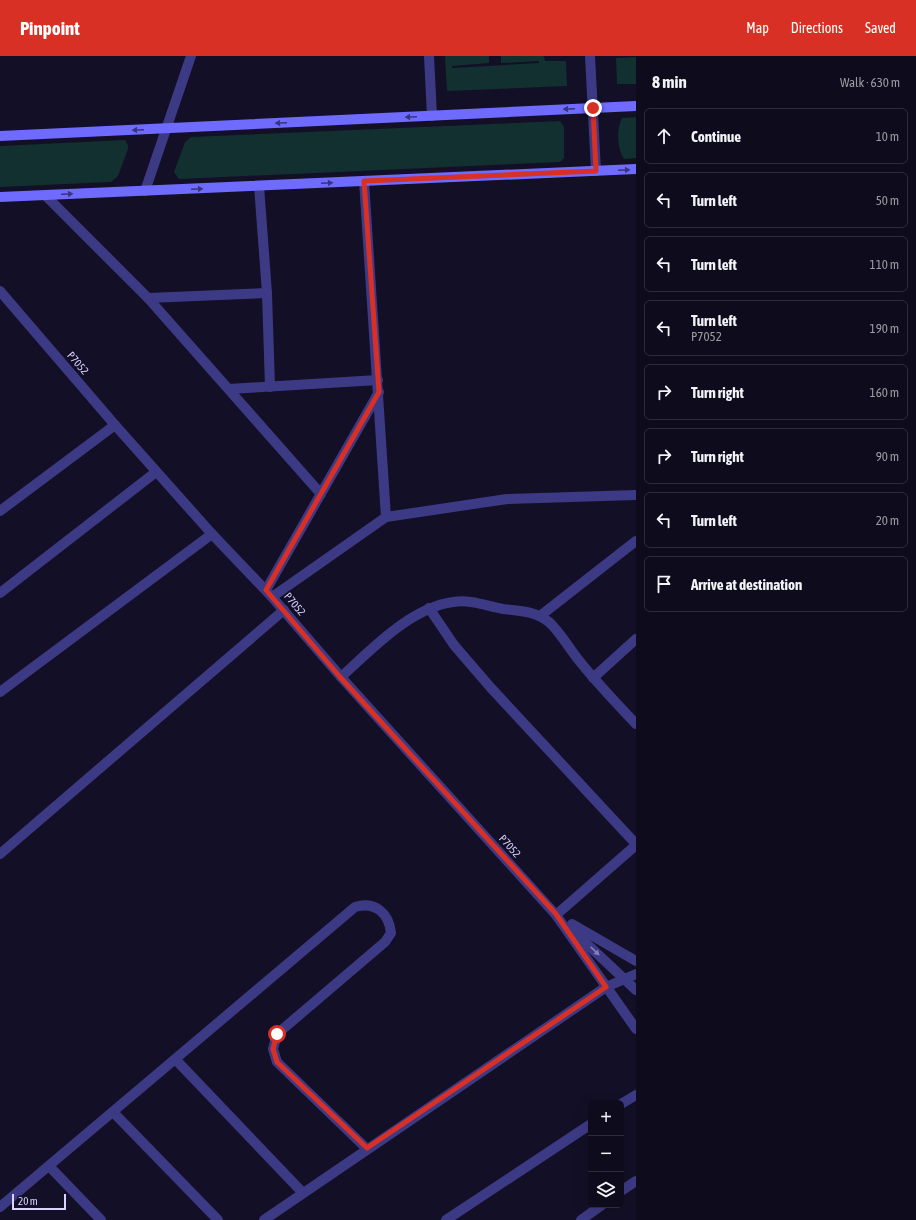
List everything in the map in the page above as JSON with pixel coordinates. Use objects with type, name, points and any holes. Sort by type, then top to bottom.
[{"type":"street","points":[[145,191],[190,56]]},
{"type":"street","points":[[429,56],[432,116]]},
{"type":"street","points":[[590,56],[596,171]]},
{"type":"street","points":[[0,136],[636,106]]},
{"type":"street","points":[[0,197],[636,169]]},
{"type":"street","points":[[364,181],[386,516]]},
{"type":"street","points":[[259,186],[267,293],[270,386]]},
{"type":"street","points":[[45,195],[148,298],[321,494]]},
{"type":"street","name":"P7052","points":[[0,291],[156,472],[284,610],[340,677],[556,914],[636,990]]},
{"type":"street","points":[[148,298],[267,293]]},
{"type":"street","points":[[229,389],[378,380]]},
{"type":"street","points":[[269,594],[321,494],[379,392]]},
{"type":"street","points":[[1,508],[115,425]]},
{"type":"street","points":[[0,593],[156,472]]},
{"type":"street","points":[[269,594],[386,516],[507,498],[636,495]]},
{"type":"street","points":[[0,692],[212,534]]},
{"type":"street","points":[[540,616],[636,541]]},
{"type":"street","points":[[340,677],[386,636],[429,608],[453,602],[478,602],[502,609],[528,611],[540,616],[550,624],[593,678],[636,724]]},
{"type":"street","points":[[429,608],[454,645],[491,688],[636,845],[556,914]]},
{"type":"street","points":[[0,854],[284,610]]},
{"type":"street","points":[[593,678],[636,639]]},
{"type":"street","points":[[0,1208],[355,908],[365,904],[376,907],[390,923],[391,934],[385,942],[277,1034],[273,1049],[277,1062],[367,1148]]},
{"type":"street","name":"P7052","points":[[556,914],[636,961]]},
{"type":"street","name":"P7052","points":[[556,914],[636,1029]]},
{"type":"street","points":[[264,1220],[367,1148],[606,987],[636,974]]},
{"type":"street","points":[[176,1060],[303,1193]]},
{"type":"street","points":[[624,1102],[636,1094]]},
{"type":"street","points":[[113,1112],[218,1220]]},
{"type":"street","points":[[446,1220],[588,1126]]},
{"type":"street","points":[[49,1166],[101,1220]]},
{"type":"street","points":[[624,1189],[636,1180]]},
{"type":"street","points":[[581,1220],[598,1208]]},
{"type":"green space","points":[[445,56],[489,56],[489,63],[452,66],[452,68],[539,63],[539,61],[501,63],[501,56],[544,56],[545,61],[566,61],[567,86],[447,91]]},
{"type":"green space","points":[[636,57],[636,84],[617,84],[616,58]]},
{"type":"green space","points":[[636,117],[636,158],[624,159],[620,150],[618,139],[620,123],[622,118]]},
{"type":"green space","points":[[560,121],[564,127],[564,158],[560,162],[179,179],[174,172],[185,142],[191,137]]},
{"type":"green space","points":[[125,140],[128,145],[128,149],[118,176],[111,182],[0,187],[0,146]]},
{"type":"route","points":[[277,1034],[273,1049],[277,1062],[367,1148],[606,987],[556,914],[340,677],[266,590],[379,392],[364,181],[596,171],[593,108]]}]
